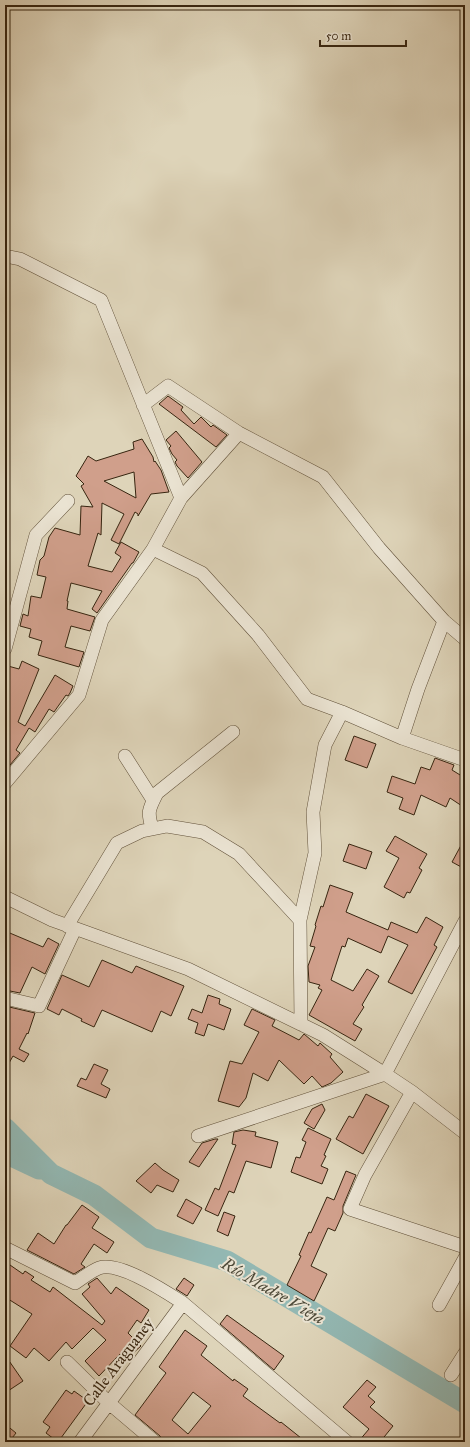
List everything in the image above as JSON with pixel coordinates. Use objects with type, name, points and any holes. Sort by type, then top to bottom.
[{"type":"street","points":[[5,256],[20,259],[101,300],[181,498]]},
{"type":"street","points":[[143,405],[168,386],[239,433],[323,477],[379,548],[444,621],[465,639]]},
{"type":"street","points":[[5,783],[79,695],[102,620],[153,549],[181,498],[239,433]]},
{"type":"street","points":[[5,649],[8,625],[36,535],[68,501]]},
{"type":"street","points":[[153,549],[202,573],[258,635],[307,699],[342,712],[402,738],[465,760]]},
{"type":"street","points":[[402,738],[418,689],[444,621]]},
{"type":"street","points":[[301,1024],[300,920],[315,853],[313,812],[325,745],[342,712]]},
{"type":"street","points":[[152,828],[149,808],[157,793],[233,732]]},
{"type":"street","points":[[125,756],[154,800]]},
{"type":"street","points":[[5,998],[39,1006],[71,927],[117,844],[142,831],[152,828],[167,826],[203,832],[239,854],[300,920]]},
{"type":"street","points":[[5,897],[52,920],[188,970],[323,1035],[412,1092],[465,1133]]},
{"type":"street","points":[[198,1136],[385,1074],[465,921]]},
{"type":"street","points":[[412,1092],[365,1175],[350,1209],[465,1247]]},
{"type":"street","points":[[5,1248],[75,1283],[100,1268],[113,1267],[136,1276],[163,1290],[183,1303],[346,1442]]},
{"type":"street","points":[[439,1305],[465,1258]]},
{"type":"street","name":"Calle Araguaney","points":[[80,1442],[183,1303]]},
{"type":"street","points":[[451,1375],[465,1353]]},
{"type":"street","points":[[67,1362],[109,1403],[155,1442]]},
{"type":"building","points":[[168,396],[183,407],[181,410],[194,424],[201,417],[211,427],[213,425],[227,435],[216,447],[159,404]]},
{"type":"building","points":[[176,431],[202,462],[188,478],[177,466],[175,462],[177,460],[169,448],[171,446],[166,440]]},
{"type":"building","points":[[142,439],[153,457],[154,462],[155,461],[161,470],[169,492],[151,494],[138,516],[135,512],[119,544],[111,540],[124,514],[102,503],[101,535],[98,533],[88,566],[112,572],[121,557],[115,553],[121,542],[139,552],[133,563],[97,613],[92,609],[102,591],[71,583],[67,601],[67,609],[95,617],[90,631],[71,626],[65,647],[84,652],[79,667],[38,655],[42,641],[29,637],[31,629],[20,626],[23,614],[28,616],[31,596],[41,598],[46,577],[37,575],[40,560],[44,556],[49,537],[55,528],[80,535],[81,506],[93,507],[81,486],[84,484],[76,476],[88,456],[96,461],[134,449],[133,442]],"holes":[[[134,472],[136,498],[104,481]]]},
{"type":"building","points":[[22,661],[39,669],[18,722],[25,726],[55,675],[73,686],[68,696],[66,695],[54,712],[49,709],[35,732],[29,728],[16,750],[20,753],[5,771],[5,675],[8,666],[19,669]]},
{"type":"building","points":[[354,736],[376,744],[367,768],[345,760]]},
{"type":"building","points":[[435,758],[454,765],[452,770],[465,778],[465,808],[450,798],[446,807],[421,795],[414,815],[399,809],[403,798],[387,792],[392,776],[415,784],[421,767],[430,770]]},
{"type":"building","points":[[395,836],[427,854],[419,868],[422,870],[410,893],[407,892],[404,898],[384,887],[399,858],[386,851]]},
{"type":"building","points":[[465,838],[465,869],[452,862]]},
{"type":"building","points":[[349,844],[372,852],[366,869],[343,861]]},
{"type":"building","points":[[330,885],[353,893],[346,912],[388,930],[391,922],[417,933],[426,917],[443,927],[434,945],[437,947],[412,994],[388,982],[408,945],[388,936],[381,953],[348,938],[345,947],[342,946],[331,980],[353,991],[367,969],[379,976],[362,1005],[364,1007],[353,1024],[362,1029],[355,1041],[309,1015],[322,990],[318,988],[320,985],[309,982],[308,966],[315,947],[310,946],[321,906],[323,907]]},
{"type":"building","points":[[5,931],[43,947],[48,938],[59,944],[45,974],[32,967],[20,993],[5,990]]},
{"type":"building","points":[[102,960],[132,973],[136,966],[184,986],[171,1016],[161,1011],[152,1032],[102,1010],[94,1027],[62,1009],[59,1015],[47,1009],[62,975],[89,987]]},
{"type":"building","points":[[208,995],[220,999],[219,1004],[231,1009],[224,1030],[208,1024],[204,1036],[195,1033],[198,1023],[188,1019],[192,1009],[202,1013]]},
{"type":"building","points":[[5,1006],[35,1013],[28,1034],[27,1033],[19,1049],[29,1054],[24,1062],[13,1056],[5,1070]]},
{"type":"building","points":[[252,1009],[275,1020],[272,1026],[299,1040],[304,1034],[318,1046],[320,1043],[332,1054],[330,1057],[343,1072],[331,1083],[322,1087],[312,1076],[304,1084],[279,1060],[268,1081],[253,1073],[246,1098],[239,1107],[218,1101],[230,1061],[242,1064],[259,1032],[244,1025]]},
{"type":"building","points":[[94,1064],[108,1070],[101,1084],[110,1089],[106,1098],[77,1086],[81,1078],[86,1080]]},
{"type":"building","points":[[366,1094],[389,1106],[363,1154],[336,1139],[349,1116],[353,1118]]},
{"type":"building","points":[[322,1104],[325,1110],[314,1129],[304,1123],[312,1109]]},
{"type":"building","points":[[308,1128],[331,1139],[324,1155],[326,1156],[321,1166],[328,1169],[322,1184],[291,1172],[296,1157],[300,1158],[306,1142],[302,1140]]},
{"type":"building","points":[[243,1130],[256,1132],[255,1136],[278,1142],[271,1168],[246,1161],[234,1193],[229,1191],[218,1216],[205,1210],[215,1188],[219,1190],[236,1145],[232,1144],[234,1132]]},
{"type":"building","points":[[218,1139],[199,1167],[189,1162],[202,1143]]},
{"type":"building","points":[[155,1163],[179,1180],[173,1192],[157,1185],[151,1193],[136,1181]]},
{"type":"building","points":[[346,1171],[356,1175],[343,1206],[343,1213],[335,1231],[328,1228],[311,1266],[327,1274],[314,1301],[287,1285],[301,1256],[299,1255],[309,1232],[311,1233],[327,1197],[334,1200]]},
{"type":"building","points":[[186,1199],[202,1208],[193,1224],[177,1216]]},
{"type":"building","points":[[82,1205],[99,1217],[92,1228],[114,1242],[107,1253],[94,1244],[81,1264],[85,1267],[74,1274],[27,1250],[38,1233],[54,1244],[66,1225]]},
{"type":"building","points":[[224,1212],[235,1216],[228,1236],[217,1231]]},
{"type":"building","points":[[10,1265],[23,1274],[25,1271],[34,1277],[31,1280],[50,1292],[53,1287],[102,1325],[105,1321],[82,1294],[90,1287],[88,1284],[97,1278],[111,1294],[116,1287],[149,1310],[141,1323],[137,1320],[128,1333],[141,1346],[132,1354],[127,1350],[121,1355],[120,1354],[99,1376],[85,1361],[106,1340],[93,1328],[72,1349],[66,1342],[49,1361],[34,1348],[26,1358],[10,1346],[32,1314],[5,1297],[5,1271]]},
{"type":"building","points":[[184,1278],[194,1285],[187,1296],[176,1289]]},
{"type":"building","points":[[227,1315],[284,1356],[274,1370],[220,1324]]},
{"type":"building","points":[[185,1330],[207,1346],[201,1355],[233,1381],[234,1379],[248,1389],[243,1396],[280,1423],[281,1422],[306,1442],[163,1442],[160,1436],[135,1415],[166,1373],[159,1367]],"holes":[[[193,1392],[211,1406],[188,1434],[172,1420]]]},
{"type":"building","points":[[5,1355],[23,1381],[5,1393]]},
{"type":"building","points":[[367,1380],[376,1387],[368,1396],[375,1402],[370,1407],[393,1426],[380,1442],[358,1442],[369,1429],[343,1407]]},
{"type":"building","points":[[66,1390],[72,1394],[74,1391],[88,1401],[58,1442],[46,1433],[50,1427],[43,1422]]},
{"type":"building","points":[[5,1424],[16,1433],[9,1442],[5,1442]]},
{"type":"waterway","name":"Río Madre Vieja","points":[[5,1128],[51,1174],[94,1195],[151,1238],[227,1261],[465,1403]]},
{"type":"waterway","points":[[5,1153],[39,1169]]}]
